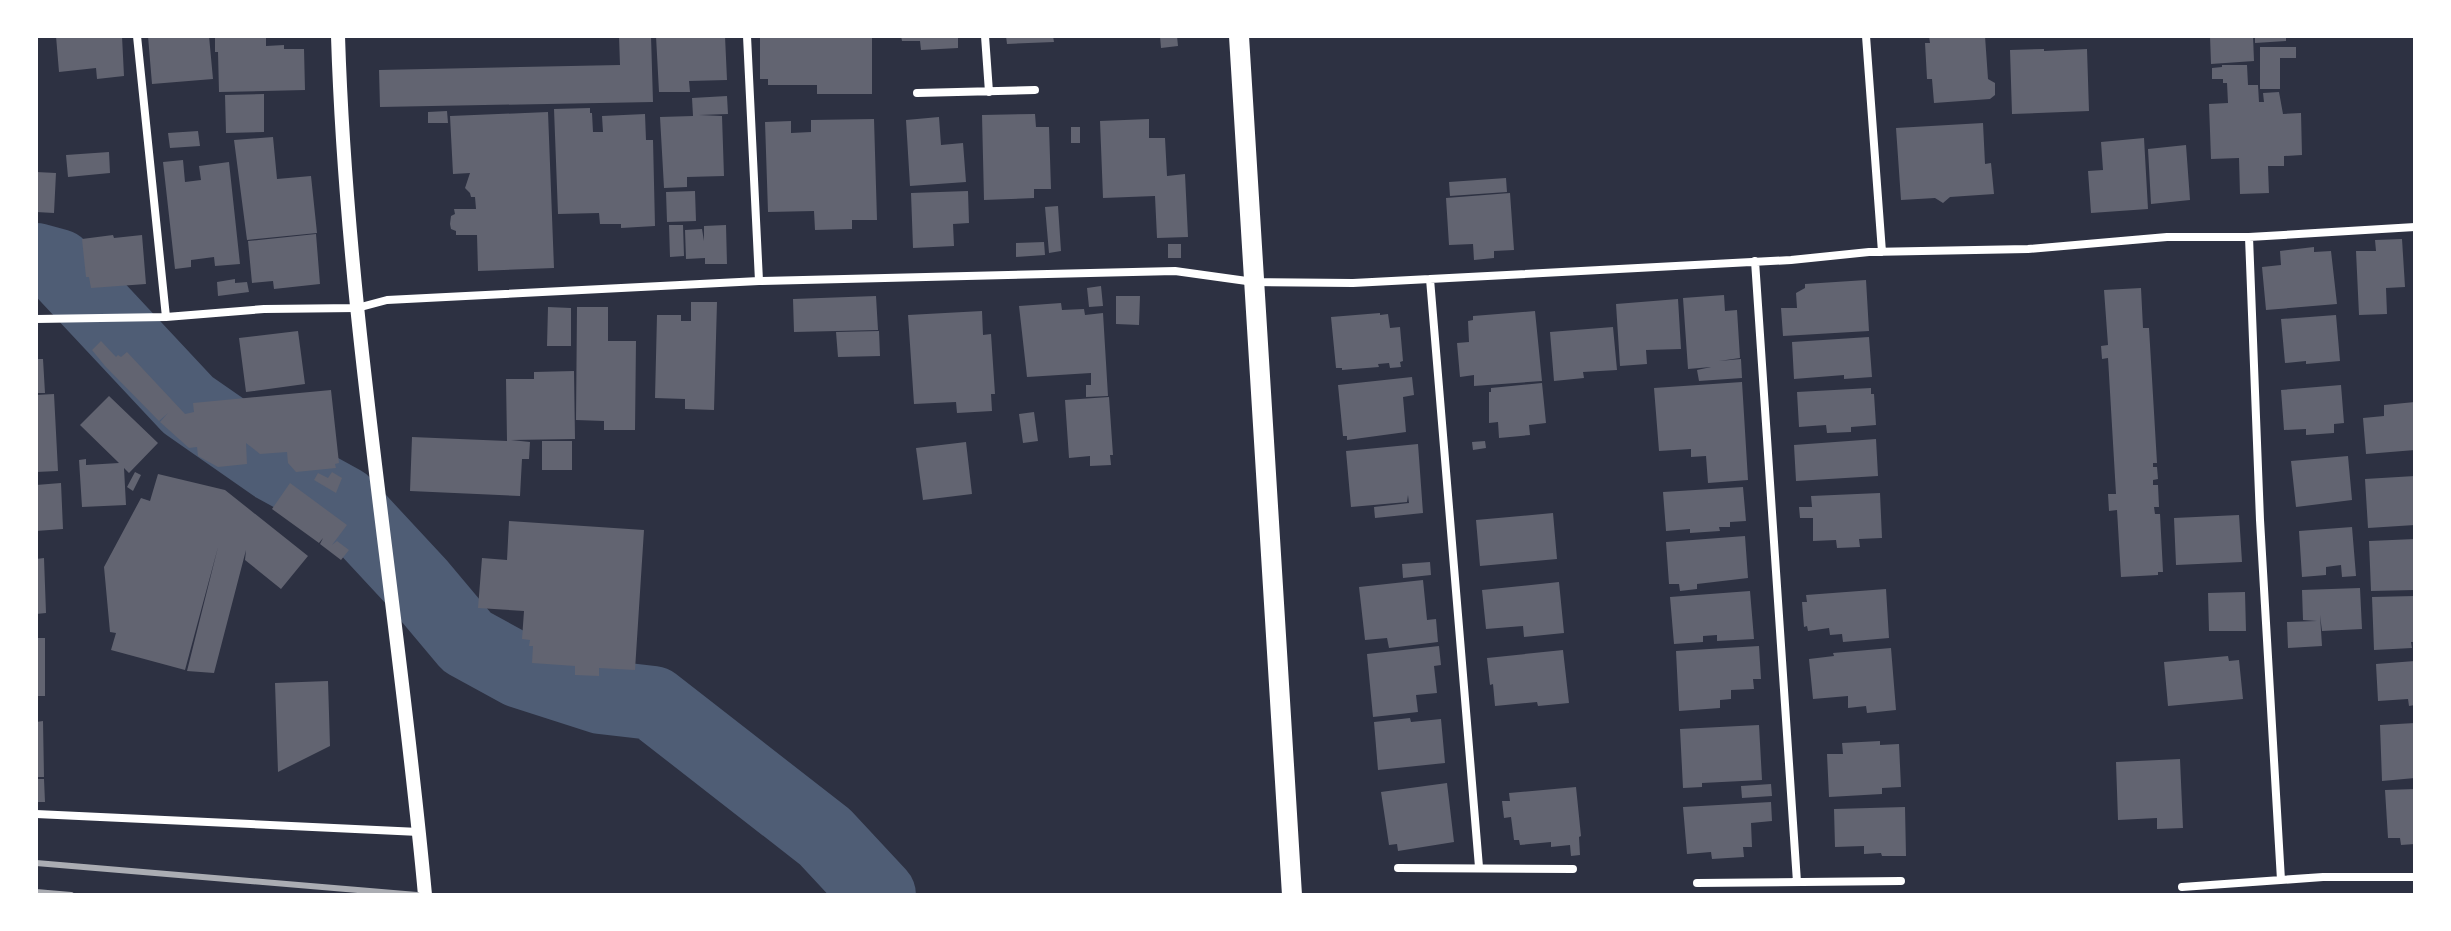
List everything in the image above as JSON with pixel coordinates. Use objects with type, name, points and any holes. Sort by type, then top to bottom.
[{"type":"main road","points":[[1239,36],[1292,895]]},
{"type":"street","points":[[137,36],[166,317]]},
{"type":"street","points":[[338,36],[357,308],[425,895]]},
{"type":"street","points":[[747,36],[759,281]]},
{"type":"street","points":[[985,36],[989,92]]},
{"type":"street","points":[[1866,36],[1882,252]]},
{"type":"street","points":[[917,93],[1035,90]]},
{"type":"street","points":[[36,319],[166,317],[264,309],[357,308],[387,300],[759,281],[1175,271],[1254,282],[1353,283],[1882,252],[2028,249],[2167,237],[2249,237],[2415,227]]},
{"type":"street","points":[[2249,237],[2260,520],[2281,880]]},
{"type":"street","points":[[1755,261],[1797,882]]},
{"type":"street","points":[[1430,279],[1479,867]]},
{"type":"street","points":[[36,814],[419,832]]},
{"type":"street","points":[[1398,868],[1573,869]]},
{"type":"street","points":[[2182,887],[2281,880],[2415,877]]},
{"type":"street","points":[[1697,883],[1901,881]]},
{"type":"building","points":[[56,36],[122,36],[124,76],[97,79],[96,68],[59,72]]},
{"type":"building","points":[[148,36],[209,36],[213,79],[152,84]]},
{"type":"building","points":[[215,36],[266,36],[266,46],[284,45],[284,49],[304,49],[305,90],[219,92]]},
{"type":"building","points":[[619,36],[651,36],[653,102],[380,107],[379,70],[620,65]]},
{"type":"building","points":[[656,36],[725,36],[727,80],[689,81],[690,92],[659,92]]},
{"type":"building","points":[[760,36],[872,36],[872,94],[817,94],[817,85],[768,85],[768,79],[760,79]]},
{"type":"building","points":[[901,36],[958,36],[958,48],[921,50],[920,41],[902,41]]},
{"type":"building","points":[[1006,36],[1053,36],[1054,42],[1007,44]]},
{"type":"building","points":[[1160,36],[1177,36],[1178,46],[1161,48]]},
{"type":"building","points":[[1929,36],[1985,36],[1988,79],[1995,83],[1995,95],[1990,99],[1934,103],[1932,79],[1927,79],[1925,43],[1930,43]]},
{"type":"building","points":[[2210,36],[2253,36],[2254,61],[2211,64]]},
{"type":"building","points":[[2255,36],[2286,36],[2286,41],[2255,43]]},
{"type":"building","points":[[2260,47],[2296,47],[2296,58],[2280,58],[2280,89],[2260,89]]},
{"type":"building","points":[[2087,49],[2089,111],[2012,114],[2010,50]]},
{"type":"building","points":[[2247,65],[2248,85],[2258,85],[2259,102],[2264,102],[2263,93],[2279,92],[2283,114],[2301,113],[2302,155],[2284,156],[2284,166],[2268,166],[2269,193],[2240,194],[2239,158],[2211,159],[2209,104],[2228,103],[2227,83],[2223,83],[2223,79],[2212,79],[2212,68]]},
{"type":"building","points":[[264,94],[264,132],[226,133],[225,95]]},
{"type":"building","points":[[727,96],[728,114],[699,115],[722,116],[724,176],[687,177],[687,187],[664,188],[660,117],[693,116],[692,98]]},
{"type":"building","points":[[590,108],[593,132],[603,132],[602,116],[645,114],[646,140],[653,140],[655,226],[621,228],[621,224],[600,224],[599,213],[558,214],[554,109]]},
{"type":"building","points":[[447,111],[448,123],[428,123],[428,112]]},
{"type":"building","points":[[548,112],[554,268],[478,271],[477,235],[456,235],[450,224],[454,209],[476,209],[475,197],[471,197],[465,188],[470,173],[453,174],[450,116]]},
{"type":"building","points":[[1035,114],[1036,127],[1049,127],[1051,189],[1034,189],[1034,198],[984,200],[982,115]]},
{"type":"building","points":[[939,117],[941,145],[963,143],[966,182],[910,186],[906,120]]},
{"type":"building","points":[[874,119],[877,220],[852,220],[852,229],[815,230],[814,211],[768,212],[765,122],[791,121],[791,133],[811,132],[811,120]]},
{"type":"building","points":[[1149,119],[1149,138],[1165,138],[1167,176],[1185,174],[1188,237],[1157,238],[1155,196],[1103,198],[1100,121]]},
{"type":"building","points":[[1983,123],[1985,164],[1991,163],[1994,194],[1950,197],[1943,203],[1935,198],[1901,200],[1896,128]]},
{"type":"building","points":[[1071,127],[1080,127],[1080,143],[1071,143]]},
{"type":"building","points":[[198,131],[200,146],[170,148],[168,133]]},
{"type":"building","points":[[273,137],[277,179],[311,176],[317,233],[247,240],[234,140]]},
{"type":"building","points":[[2144,138],[2148,209],[2091,213],[2088,171],[2103,170],[2101,142]]},
{"type":"building","points":[[2186,145],[2190,200],[2151,204],[2148,149]]},
{"type":"building","points":[[109,152],[110,173],[68,177],[66,155]]},
{"type":"building","points":[[183,160],[185,182],[201,180],[199,166],[229,162],[240,264],[215,266],[214,257],[191,260],[191,267],[175,269],[163,162]]},
{"type":"building","points":[[36,172],[56,173],[54,213],[36,212]]},
{"type":"building","points":[[1506,178],[1507,192],[1450,196],[1449,182]]},
{"type":"building","points":[[695,191],[696,221],[667,222],[666,192]]},
{"type":"building","points":[[968,191],[969,223],[953,224],[954,246],[913,248],[911,193]]},
{"type":"building","points":[[1510,193],[1514,250],[1494,251],[1494,258],[1474,260],[1473,244],[1449,245],[1446,198]]},
{"type":"building","points":[[1058,206],[1061,251],[1049,253],[1045,207]]},
{"type":"building","points":[[669,225],[683,225],[684,256],[670,257]]},
{"type":"building","points":[[726,225],[727,264],[705,264],[705,258],[686,259],[685,230],[702,229],[704,241],[704,226]]},
{"type":"building","points":[[316,234],[320,284],[274,289],[273,281],[252,283],[248,241]]},
{"type":"building","points":[[113,235],[114,238],[142,235],[146,284],[91,288],[89,277],[86,277],[82,239]]},
{"type":"building","points":[[2402,239],[2405,287],[2386,288],[2387,314],[2359,315],[2356,251],[2376,251],[2375,240]]},
{"type":"building","points":[[1044,242],[1045,255],[1016,257],[1016,243]]},
{"type":"building","points":[[1168,244],[1181,244],[1181,258],[1168,258]]},
{"type":"building","points":[[2314,247],[2314,252],[2331,251],[2337,304],[2266,310],[2262,267],[2281,265],[2280,251]]},
{"type":"building","points":[[235,279],[235,283],[247,282],[249,292],[218,296],[217,282]]},
{"type":"building","points":[[1866,280],[1869,331],[1783,336],[1781,308],[1797,308],[1796,293],[1805,288],[1805,284]]},
{"type":"building","points":[[1101,286],[1103,306],[1089,307],[1087,288]]},
{"type":"building","points":[[2141,288],[2143,328],[2149,328],[2157,463],[2153,463],[2153,467],[2157,467],[2158,479],[2153,480],[2153,485],[2158,485],[2159,507],[2154,507],[2155,514],[2160,514],[2163,572],[2121,577],[2117,510],[2109,511],[2108,494],[2116,494],[2108,358],[2102,359],[2101,346],[2108,345],[2104,290]]},
{"type":"building","points":[[1724,295],[1725,311],[1737,310],[1740,358],[1719,361],[1741,359],[1742,378],[1699,381],[1697,370],[1711,367],[1688,369],[1683,298]]},
{"type":"building","points":[[876,296],[878,330],[794,332],[793,299]]},
{"type":"building","points":[[1116,296],[1140,296],[1139,325],[1116,324]]},
{"type":"building","points":[[1678,299],[1681,349],[1646,350],[1647,364],[1620,366],[1616,304]]},
{"type":"building","points":[[691,302],[717,302],[714,410],[685,409],[685,399],[655,398],[657,315],[681,315],[681,321],[691,321]]},
{"type":"building","points":[[1061,303],[1062,310],[1084,309],[1085,315],[1103,313],[1108,396],[1086,397],[1086,385],[1091,385],[1091,373],[1027,377],[1019,306]]},
{"type":"building","points":[[548,307],[571,308],[571,346],[547,346]]},
{"type":"building","points":[[577,307],[608,307],[608,341],[636,341],[635,430],[604,430],[604,421],[576,420]]},
{"type":"building","points":[[982,311],[983,335],[991,334],[995,394],[991,394],[992,411],[957,413],[956,402],[914,404],[908,315]]},
{"type":"building","points":[[1535,311],[1542,381],[1474,386],[1474,375],[1460,377],[1457,343],[1469,342],[1468,321],[1473,320],[1473,316]]},
{"type":"building","points":[[1388,314],[1390,328],[1400,327],[1401,367],[1390,368],[1389,363],[1378,364],[1379,367],[1336,368],[1331,317]]},
{"type":"building","points":[[2336,315],[2340,361],[2285,363],[2281,319]]},
{"type":"building","points":[[1613,327],[1617,370],[1583,372],[1584,378],[1554,381],[1550,332]]},
{"type":"building","points":[[298,331],[305,384],[246,392],[239,338]]},
{"type":"building","points":[[879,331],[880,356],[838,357],[836,332]]},
{"type":"building","points":[[1869,337],[1872,377],[1844,379],[1844,375],[1794,379],[1792,342]]},
{"type":"building","points":[[101,341],[116,357],[127,352],[185,414],[194,412],[193,403],[331,390],[339,463],[335,464],[336,468],[296,472],[288,463],[287,452],[260,454],[246,443],[247,464],[218,467],[198,456],[197,447],[189,448],[160,422],[168,413],[159,421],[105,366],[92,350]]},
{"type":"building","points":[[36,359],[43,359],[45,393],[36,393]]},
{"type":"building","points":[[574,371],[575,439],[511,440],[530,442],[529,459],[522,459],[520,496],[410,491],[412,437],[507,441],[506,379],[534,379],[534,372]]},
{"type":"building","points":[[1412,377],[1414,395],[1403,397],[1406,432],[1347,440],[1347,436],[1343,436],[1338,385]]},
{"type":"building","points":[[1742,382],[1748,480],[1708,483],[1706,456],[1691,457],[1691,449],[1659,451],[1654,388]]},
{"type":"building","points":[[1542,383],[1546,423],[1529,425],[1530,435],[1499,438],[1498,422],[1489,423],[1491,388]]},
{"type":"building","points":[[2341,385],[2344,423],[2334,424],[2334,433],[2306,435],[2306,429],[2284,430],[2281,390]]},
{"type":"building","points":[[1871,388],[1876,425],[1851,427],[1851,432],[1827,433],[1826,425],[1799,427],[1797,392]]},
{"type":"building","points":[[54,394],[58,471],[36,472],[36,395]]},
{"type":"building","points":[[109,396],[158,443],[129,473],[124,468],[126,505],[82,507],[79,460],[86,459],[86,465],[119,463],[80,425]]},
{"type":"building","points":[[1109,397],[1111,465],[1090,466],[1090,456],[1069,458],[1065,400]]},
{"type":"building","points":[[2415,402],[2415,450],[2366,454],[2363,418],[2384,416],[2384,405]]},
{"type":"building","points":[[1034,412],[1038,441],[1023,443],[1019,414]]},
{"type":"building","points":[[1876,439],[1878,476],[1796,481],[1794,445]]},
{"type":"building","points":[[542,441],[572,441],[572,470],[542,470]]},
{"type":"building","points":[[1485,441],[1486,448],[1473,450],[1472,442]]},
{"type":"building","points":[[966,442],[972,494],[923,500],[916,448]]},
{"type":"building","points":[[1418,444],[1423,513],[1375,518],[1374,507],[1409,503],[1408,495],[1407,502],[1351,507],[1346,451]]},
{"type":"building","points":[[2348,456],[2352,500],[2296,507],[2291,461]]},
{"type":"building","points":[[135,472],[141,475],[133,491],[127,487]]},
{"type":"building","points":[[332,472],[342,478],[336,493],[314,480],[318,473],[328,478]]},
{"type":"building","points":[[158,474],[225,490],[308,556],[281,589],[245,560],[246,550],[214,673],[187,671],[218,547],[185,670],[111,650],[116,633],[110,632],[104,567],[141,498],[150,501]]},
{"type":"building","points":[[2415,476],[2415,525],[2368,528],[2365,479]]},
{"type":"building","points":[[61,483],[63,529],[36,531],[36,485]]},
{"type":"building","points":[[290,483],[347,525],[332,545],[337,541],[349,550],[341,560],[320,544],[323,538],[319,543],[272,509]]},
{"type":"building","points":[[1743,487],[1746,521],[1730,522],[1730,527],[1719,527],[1720,531],[1666,531],[1663,492]]},
{"type":"building","points":[[1880,493],[1882,538],[1859,539],[1860,547],[1837,548],[1836,540],[1813,541],[1813,518],[1800,518],[1799,507],[1812,507],[1811,496]]},
{"type":"building","points":[[1553,513],[1557,559],[1480,566],[1476,520]]},
{"type":"building","points":[[2239,515],[2242,562],[2176,565],[2174,518]]},
{"type":"building","points":[[509,521],[644,530],[635,670],[599,668],[599,676],[575,675],[575,666],[532,663],[533,646],[529,646],[530,640],[522,639],[524,611],[478,608],[482,558],[507,560]]},
{"type":"building","points":[[2352,527],[2356,576],[2342,577],[2341,565],[2326,567],[2326,575],[2302,577],[2299,531]]},
{"type":"building","points":[[1745,536],[1748,578],[1697,584],[1697,589],[1680,591],[1679,584],[1669,584],[1666,542]]},
{"type":"building","points":[[2415,539],[2415,590],[2371,591],[2369,541]]},
{"type":"building","points":[[44,558],[46,613],[36,614],[36,559]]},
{"type":"building","points":[[1430,562],[1431,575],[1403,578],[1402,564]]},
{"type":"building","points":[[1423,580],[1427,620],[1436,619],[1438,642],[1389,648],[1387,638],[1365,640],[1359,587]]},
{"type":"building","points":[[1559,582],[1564,633],[1524,637],[1523,626],[1486,629],[1482,590]]},
{"type":"building","points":[[2360,588],[2362,629],[2322,631],[2320,615],[2322,646],[2288,648],[2287,622],[2317,621],[2303,620],[2302,590]]},
{"type":"building","points":[[1886,589],[1889,638],[1843,642],[1842,634],[1830,635],[1829,628],[1808,631],[1807,626],[1804,627],[1802,602],[1807,602],[1806,595]]},
{"type":"building","points":[[1750,591],[1754,639],[1717,641],[1717,635],[1703,636],[1703,642],[1674,644],[1670,597]]},
{"type":"building","points":[[2245,592],[2246,631],[2209,631],[2208,593]]},
{"type":"building","points":[[2415,596],[2415,642],[2411,642],[2412,648],[2374,650],[2372,597]]},
{"type":"building","points":[[36,638],[45,638],[45,696],[36,696]]},
{"type":"building","points":[[1439,646],[1441,665],[1434,666],[1437,693],[1416,695],[1418,712],[1373,717],[1367,654]]},
{"type":"building","points":[[1759,646],[1761,679],[1753,679],[1754,689],[1731,690],[1731,699],[1720,700],[1720,708],[1679,711],[1676,651]]},
{"type":"building","points":[[1891,648],[1896,710],[1867,713],[1866,706],[1848,708],[1848,696],[1813,699],[1809,659],[1834,656],[1833,653]]},
{"type":"building","points":[[1563,650],[1569,703],[1495,706],[1487,658]]},
{"type":"building","points":[[2228,656],[2229,661],[2239,660],[2243,699],[2168,706],[2164,662]]},
{"type":"building","points":[[2415,661],[2415,705],[2409,706],[2408,699],[2378,701],[2376,664]]},
{"type":"building","points":[[328,681],[330,746],[278,772],[275,683]]},
{"type":"building","points":[[1410,718],[1411,722],[1441,719],[1445,763],[1378,770],[1374,722]]},
{"type":"building","points":[[43,721],[44,777],[36,777],[36,722]]},
{"type":"building","points":[[2415,723],[2415,778],[2382,781],[2380,725]]},
{"type":"building","points":[[1759,725],[1762,780],[1702,783],[1702,787],[1683,788],[1680,729]]},
{"type":"building","points":[[1880,741],[1880,745],[1899,744],[1901,787],[1882,788],[1882,794],[1829,797],[1827,754],[1843,754],[1842,743]]},
{"type":"building","points":[[2180,759],[2183,828],[2157,829],[2157,818],[2118,820],[2116,762]]},
{"type":"building","points":[[36,779],[44,779],[45,802],[36,802]]},
{"type":"building","points":[[1447,783],[1454,842],[1398,851],[1397,844],[1389,845],[1381,792]]},
{"type":"building","points":[[1771,784],[1772,796],[1742,798],[1741,786]]},
{"type":"building","points":[[1576,787],[1580,855],[1571,856],[1570,845],[1551,847],[1551,842],[1520,845],[1519,840],[1514,840],[1511,817],[1504,818],[1502,801],[1510,801],[1509,793]]},
{"type":"building","points":[[2415,789],[2415,844],[2401,845],[2400,838],[2388,838],[2385,790]]},
{"type":"building","points":[[1771,802],[1772,821],[1751,823],[1752,847],[1743,847],[1744,857],[1712,859],[1711,852],[1687,854],[1683,807]]},
{"type":"building","points":[[1905,807],[1906,856],[1864,854],[1864,846],[1835,847],[1834,809]]},
{"type":"waterway","points":[[36,260],[58,266],[188,405],[274,465],[343,503],[467,642],[520,671],[601,697],[653,703],[825,837],[879,895]]},
{"type":"railway","points":[[36,863],[417,895]]},
{"type":"railway","points":[[36,892],[71,895]]}]
